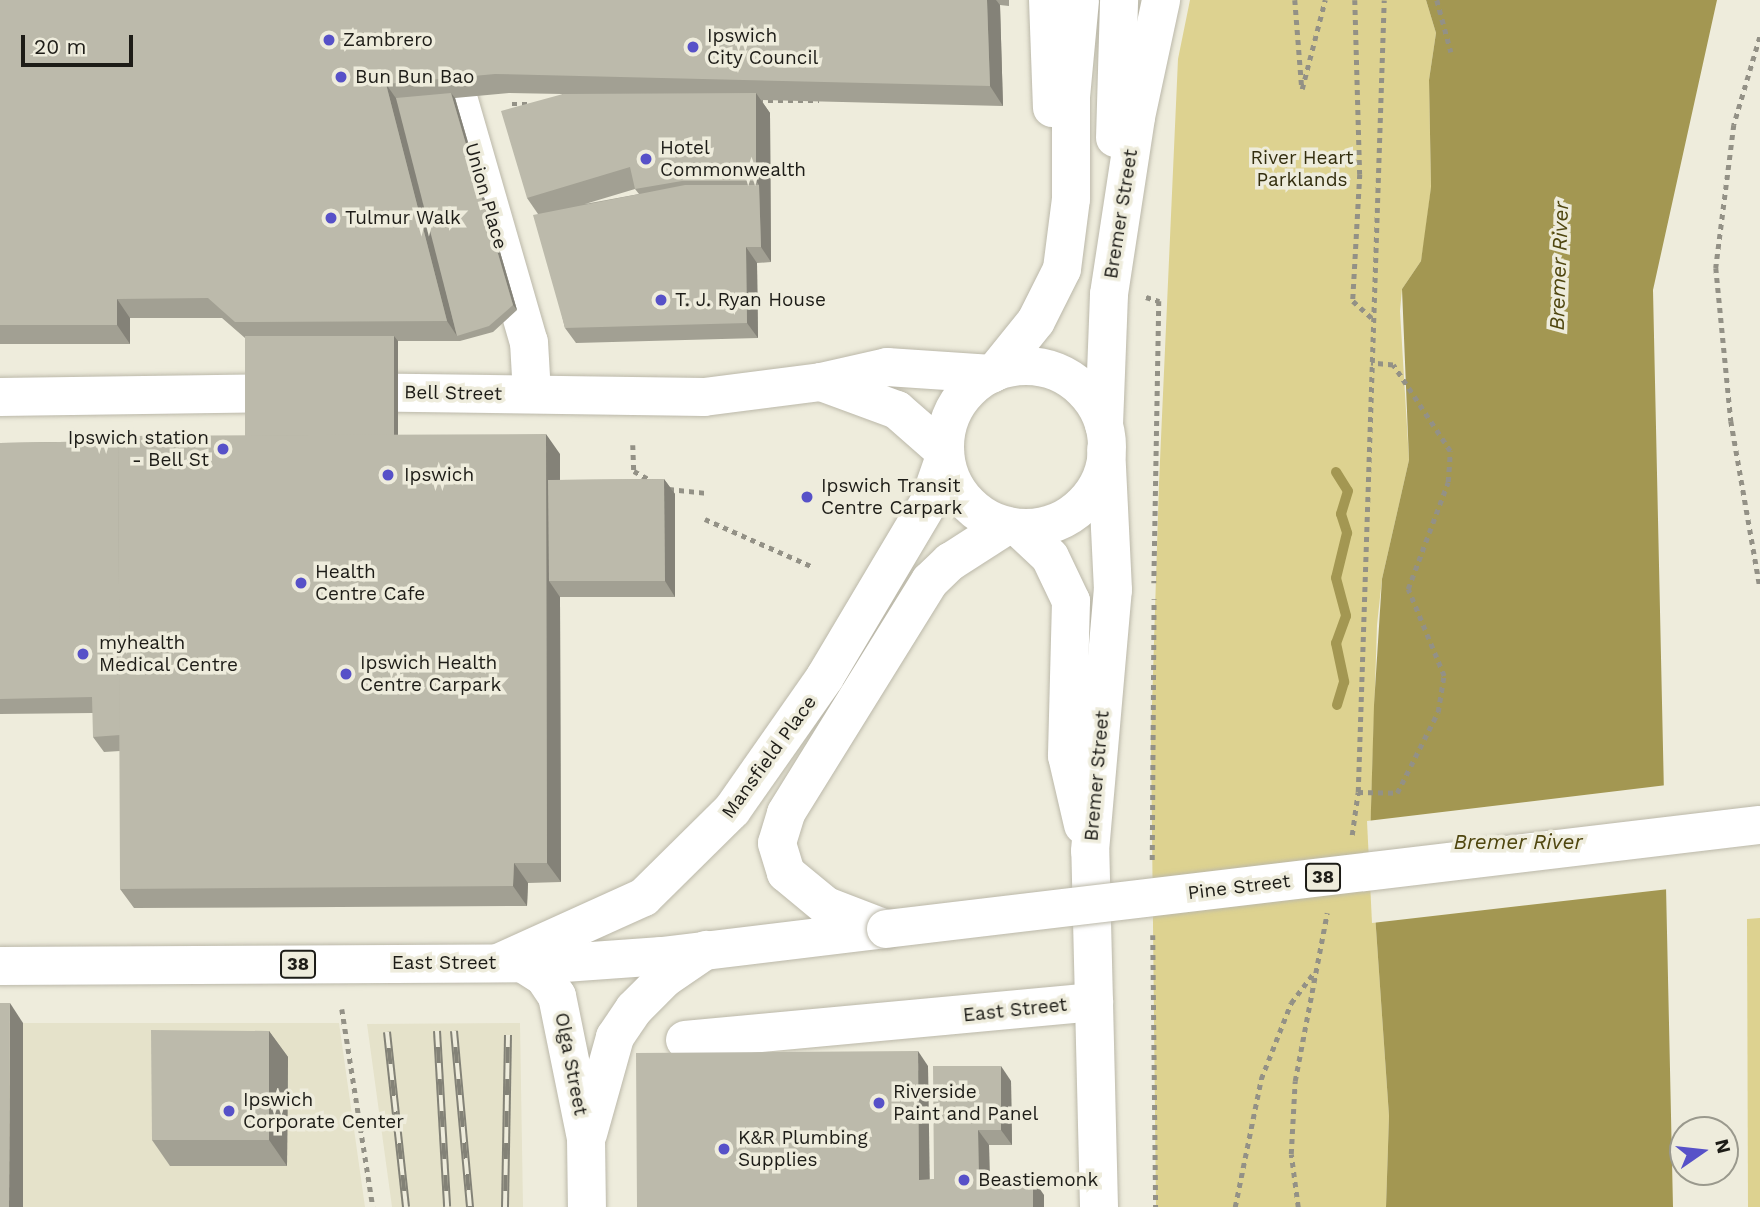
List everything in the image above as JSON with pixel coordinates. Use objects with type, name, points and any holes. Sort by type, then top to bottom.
[{"type":"street","name":"Union Place","points":[[430,0],[529,342],[533,394]]},
{"type":"street","points":[[1048,0],[1046,44],[1053,112],[1071,199]]},
{"type":"street","points":[[993,373],[1026,366],[1070,380],[1092,402],[1105,440],[1096,487],[1079,508],[1045,526],[1013,527],[970,506],[953,484],[945,454],[947,428],[957,406],[972,387],[993,373],[1036,321],[1055,290],[1068,244],[1071,199],[1070,97],[1080,0]]},
{"type":"street","points":[[1111,277],[1119,0]]},
{"type":"street","name":"Bremer Street","points":[[1099,1207],[1090,851],[1113,590],[1103,373],[1111,277],[1136,117],[1161,0]]},
{"type":"street","name":"Bell Street","points":[[0,397],[533,394],[714,397],[821,382],[887,367],[993,373]]},
{"type":"street","name":"Bell Street","points":[[821,382],[897,410],[945,454]]},
{"type":"street","name":"Mansfield Place","points":[[510,963],[644,897],[733,810],[825,677],[929,502],[945,454]]},
{"type":"street","name":"Bremer Street","points":[[1013,527],[1050,556],[1071,601],[1067,756],[1090,851]]},
{"type":"street","name":"Mansfield Place","points":[[886,929],[826,906],[786,873],[777,843],[786,813],[930,581],[950,562],[1013,527]]},
{"type":"street","name":"Pine Street","points":[[886,929],[1760,825]]},
{"type":"street","name":"East Street","points":[[0,966],[510,963],[706,950],[886,929]]},
{"type":"street","name":"Olga Street","points":[[586,1139],[615,1037],[634,1009],[665,978],[706,950]]},
{"type":"street","name":"Olga Street","points":[[510,963],[544,977],[557,996],[586,1139],[587,1207]]},
{"type":"street","name":"East Street","points":[[685,1040],[1094,1002]]},
{"type":"path","points":[[1295,0],[1302,89],[1325,0]]},
{"type":"path","points":[[1355,0],[1360,174],[1353,300],[1373,319]]},
{"type":"path","points":[[1351,839],[1358,792],[1384,0]]},
{"type":"path","points":[[1437,0],[1451,52]]},
{"type":"path","points":[[1760,37],[1734,125],[1716,268],[1731,421],[1760,588]]},
{"type":"path","points":[[753,102],[823,101]]},
{"type":"path","points":[[512,104],[543,103]]},
{"type":"path","points":[[1111,277],[1159,301],[1152,871]]},
{"type":"path","points":[[1358,792],[1396,793],[1438,712],[1444,676],[1409,589],[1448,482],[1450,451],[1393,365],[1371,363]]},
{"type":"path","points":[[633,445],[634,471],[667,489],[706,493]]},
{"type":"path","points":[[705,519],[811,566]]},
{"type":"path","points":[[1298,1207],[1291,1154],[1295,1081],[1330,904]]},
{"type":"path","points":[[1153,924],[1156,1207]]},
{"type":"path","points":[[1235,1207],[1261,1079],[1291,1003],[1316,970]]},
{"type":"path","points":[[342,1009],[373,1207]]},
{"type":"shaded area","points":[[0,1023],[339,1023],[365,1207],[0,1207]]},
{"type":"shaded area","points":[[520,1023],[523,1207],[392,1207],[367,1024]]},
{"type":"green space","name":"River Heart Parklands","points":[[1190,0],[1426,0],[1436,33],[1429,80],[1431,188],[1424,243],[1421,261],[1402,289],[1400,311],[1409,460],[1382,579],[1377,625],[1370,842],[1389,1116],[1386,1207],[1156,1207],[1151,737],[1159,483],[1178,59]]},
{"type":"green space","points":[[1760,918],[1760,1207],[1748,1207],[1747,919]]},
{"type":"water","name":"Bremer River","points":[[1426,0],[1717,0],[1653,290],[1671,1116],[1669,1186],[1673,1186],[1673,1207],[1386,1207],[1389,1116],[1370,842],[1374,705],[1382,579],[1409,460],[1402,289],[1421,261],[1431,187],[1429,80],[1436,33]]},
{"type":"pier","points":[[1667,785],[1669,889],[1372,923],[1367,821]]},
{"type":"building","points":[[0,0],[987,0],[990,86],[495,74],[386,84],[447,321],[235,322],[208,298],[117,299],[117,325],[0,325]]},
{"type":"building","points":[[451,93],[513,305],[489,326],[457,336],[396,98]]},
{"type":"building","name":"Hotel Commonwealth","points":[[756,93],[756,181],[682,181],[635,189],[630,167],[527,198],[501,111],[563,94]]},
{"type":"building","name":"T. J. Ryan House","points":[[685,185],[759,185],[761,247],[746,247],[747,323],[565,328],[533,215]]},
{"type":"building","points":[[245,336],[394,336],[394,435],[245,436]]},
{"type":"building","name":"Ipswich Health Centre Carpark","points":[[546,434],[547,863],[514,863],[513,886],[120,889],[118,436]]},
{"type":"building","points":[[118,441],[120,735],[93,737],[92,697],[0,699],[0,443]]},
{"type":"building","points":[[664,479],[665,581],[549,581],[548,480]]},
{"type":"building","points":[[0,1003],[10,1003],[9,1207],[0,1207]]},
{"type":"building","name":"Ipswich Corporate Center","points":[[151,1030],[269,1031],[269,1140],[152,1140]]},
{"type":"building","points":[[918,1051],[919,1180],[934,1179],[933,1066],[1001,1066],[1001,1130],[978,1130],[979,1180],[1033,1179],[1033,1207],[637,1207],[636,1053]]},
{"type":"waterway","points":[[1336,472],[1348,491],[1341,514],[1347,533],[1336,578],[1346,616],[1336,643],[1344,682],[1337,705]]},
{"type":"railway","points":[[437,1031],[447,1207]]},
{"type":"railway","points":[[454,1031],[470,1207]]},
{"type":"railway","points":[[387,1032],[406,1207]]},
{"type":"railway","points":[[505,1207],[508,1035]]},
{"type":"place","name":"Zambrero","points":[[329,40]]},
{"type":"place","name":"Ipswich City Council","points":[[693,47]]},
{"type":"place","name":"Bun Bun Bao","points":[[341,77]]},
{"type":"place","name":"Hotel Commonwealth","points":[[646,159]]},
{"type":"place","name":"Tulmur Walk","points":[[331,218]]},
{"type":"place","name":"T. J. Ryan House","points":[[661,300]]},
{"type":"place","name":"Ipswich station - Bell St","points":[[223,449]]},
{"type":"place","name":"Ipswich","points":[[388,475]]},
{"type":"place","name":"Ipswich Transit Centre Carpark","points":[[807,497]]},
{"type":"place","name":"Health Centre Cafe","points":[[301,583]]},
{"type":"place","name":"myhealth Medical Centre","points":[[83,654]]},
{"type":"place","name":"Ipswich Health Centre Carpark","points":[[346,674]]},
{"type":"place","name":"Riverside Paint and Panel","points":[[879,1103]]},
{"type":"place","name":"Ipswich Corporate Center","points":[[229,1111]]},
{"type":"place","name":"K&R Plumbing Supplies","points":[[724,1149]]},
{"type":"place","name":"Beastiemonk","points":[[964,1180]]}]
